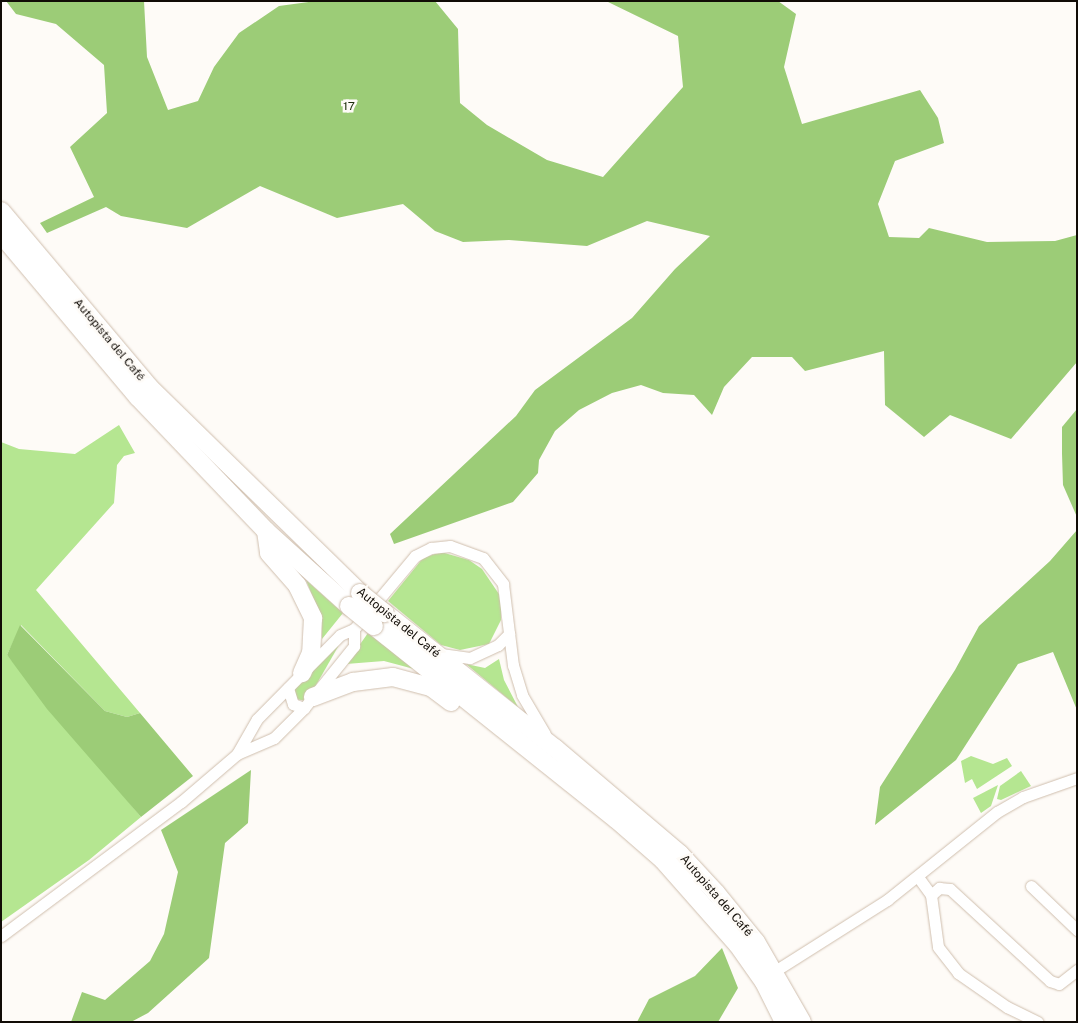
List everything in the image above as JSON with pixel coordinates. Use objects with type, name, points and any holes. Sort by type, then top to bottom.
[{"type":"highway","name":"Autopista del Café","points":[[1,211],[149,387],[355,600]]},
{"type":"highway","name":"Autopista del Café","points":[[1,234],[138,397],[266,531],[379,620],[476,707],[616,819],[681,878],[746,956],[784,1022]]},
{"type":"highway","points":[[266,531],[269,553],[302,592],[313,618],[312,653],[302,673]]},
{"type":"highway","name":"Autopista del Café","points":[[379,620],[427,647],[555,748],[690,864],[730,910],[775,972],[802,1022]]},
{"type":"highway","points":[[309,702],[353,682],[393,677],[431,687],[456,705],[476,707]]},
{"type":"street","points":[[237,754],[257,719],[340,635],[354,630],[415,556],[431,548],[450,546],[483,558],[495,570],[507,601],[513,665],[522,695],[555,748]]},
{"type":"street","points":[[1,936],[181,802],[237,754],[274,738],[309,702],[354,646],[354,630]]},
{"type":"street","points":[[427,647],[455,658],[470,658],[498,645],[509,634]]},
{"type":"street","points":[[288,688],[289,700],[309,702]]},
{"type":"street","points":[[775,972],[850,925],[918,877],[996,812],[1023,797],[1077,778]]},
{"type":"street","points":[[918,877],[931,895],[938,947],[958,974],[1007,1007],[1038,1022]]},
{"type":"street","points":[[1031,886],[1077,930]]},
{"type":"street","points":[[931,895],[939,888],[950,888],[1050,981],[1060,984],[1077,970]]},
{"type":"green space","name":"17","points":[[6,1],[144,1],[147,57],[168,110],[198,101],[214,67],[239,33],[279,6],[316,1],[435,1],[458,29],[460,103],[487,125],[547,160],[603,177],[683,87],[678,36],[606,1],[778,1],[796,14],[784,67],[802,124],[920,90],[938,118],[944,143],[895,161],[878,204],[889,237],[919,238],[929,228],[987,242],[1055,241],[1077,235],[1077,362],[1011,439],[950,415],[924,437],[885,405],[884,351],[805,371],[792,357],[752,357],[724,387],[712,415],[694,395],[663,393],[641,385],[612,393],[579,410],[555,431],[539,460],[538,473],[513,502],[394,544],[390,534],[516,416],[535,390],[632,318],[675,269],[710,236],[647,221],[587,246],[509,240],[463,242],[435,231],[403,204],[337,218],[260,186],[187,228],[121,216],[106,207],[47,233],[40,223],[94,197],[70,147],[107,113],[104,65],[56,24],[16,14]]},
{"type":"green space","points":[[1077,409],[1077,517],[1063,485],[1062,427]]},
{"type":"green space","points":[[119,425],[135,453],[124,456],[117,465],[114,503],[36,590],[140,713],[127,717],[105,711],[21,625],[7,655],[141,817],[89,860],[1,922],[1,442],[19,449],[75,454]]},
{"type":"green space","points":[[1077,530],[1077,710],[1053,652],[1018,664],[956,760],[875,825],[880,787],[955,670],[979,626],[1050,561]]},
{"type":"green space","points":[[441,552],[469,560],[482,569],[501,597],[501,620],[489,644],[460,650],[441,645],[388,601],[423,558]]},
{"type":"green space","points":[[306,580],[343,613],[322,639],[321,618]]},
{"type":"green space","points":[[20,625],[105,711],[127,717],[140,713],[193,776],[141,817],[47,709],[7,655]]},
{"type":"green space","points":[[368,633],[414,669],[384,661],[346,664]]},
{"type":"green space","points":[[339,645],[307,701],[295,699],[292,692],[297,682]]},
{"type":"green space","points":[[499,659],[504,680],[518,707],[466,664],[485,668]]},
{"type":"green space","points":[[971,756],[993,764],[1007,758],[1012,766],[977,789],[972,779],[965,783],[961,761]]},
{"type":"green space","points":[[251,770],[248,823],[225,843],[209,958],[148,1013],[131,1022],[71,1022],[82,992],[105,1000],[150,961],[164,934],[178,872],[161,830]]},
{"type":"green space","points":[[1021,771],[1031,786],[1001,800],[997,799],[1000,786]]},
{"type":"green space","points":[[998,785],[991,806],[981,813],[973,798]]},
{"type":"green space","points":[[722,948],[738,988],[718,1022],[637,1022],[649,999],[695,976]]}]
